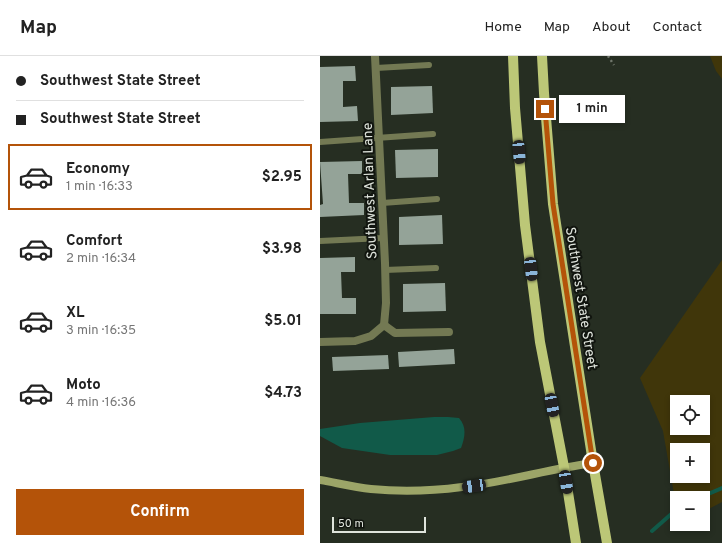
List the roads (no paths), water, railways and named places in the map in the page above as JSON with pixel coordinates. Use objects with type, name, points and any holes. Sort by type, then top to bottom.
[{"type":"main road","points":[[513,56],[515,108],[525,225],[540,342],[564,467],[576,543]]},
{"type":"main road","name":"Southwest State Street","points":[[542,56],[553,204],[593,463],[607,543]]},
{"type":"street","name":"Southwest Arlan Lane","points":[[375,56],[384,238],[386,304],[384,325]]},
{"type":"street","points":[[320,342],[355,341],[371,336],[384,325],[395,333],[449,332]]},
{"type":"street","points":[[320,480],[371,489],[416,491],[488,484],[564,467],[593,463]]},
{"type":"lane","points":[[376,68],[429,65]]},
{"type":"lane","points":[[320,142],[434,134]]},
{"type":"lane","points":[[382,203],[437,199]]},
{"type":"lane","points":[[320,241],[384,238]]},
{"type":"lane","points":[[385,270],[436,268]]},
{"type":"water","points":[[434,417],[459,418],[462,421],[464,440],[461,448],[437,455],[390,455],[342,448],[320,436],[320,429],[360,423]]},
{"type":"waterway","points":[[710,493],[722,488]]},
{"type":"waterway","points":[[652,531],[670,515]]}]
